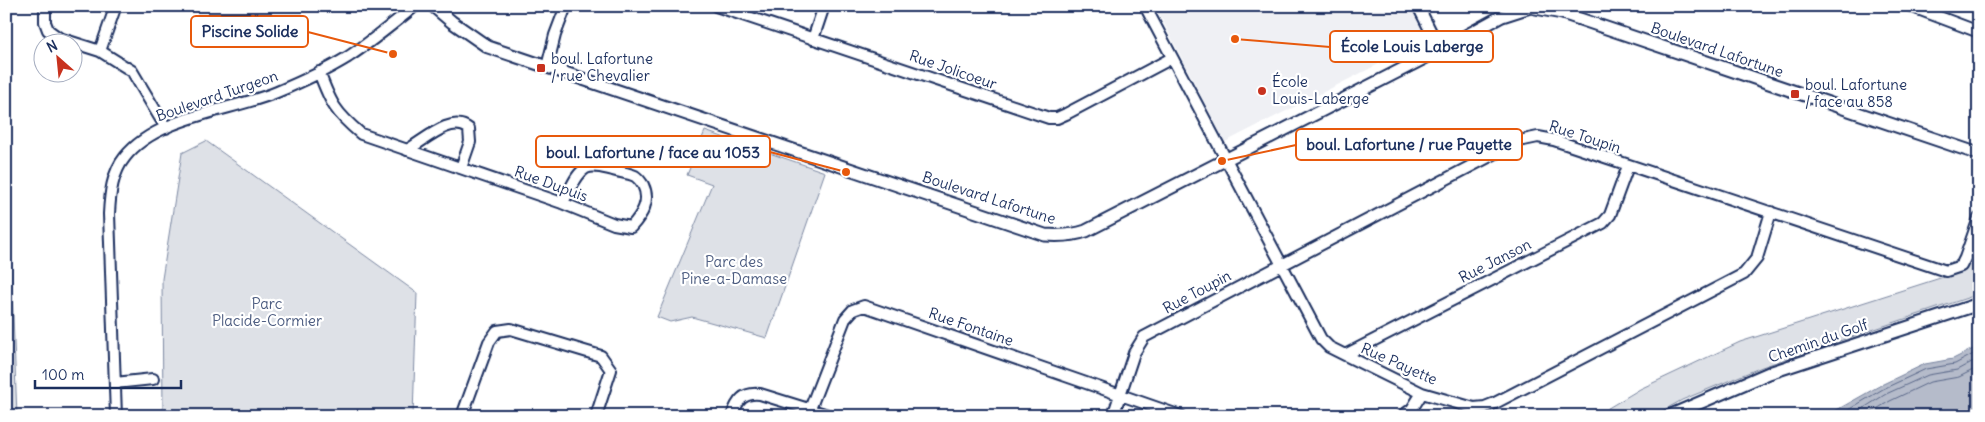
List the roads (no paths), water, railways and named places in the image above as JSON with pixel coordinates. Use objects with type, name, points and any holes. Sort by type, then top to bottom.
[{"type":"street","points":[[45,6],[44,22],[48,30],[58,38],[100,51],[132,71],[166,128]]},
{"type":"street","name":"Boulevard Turgeon","points":[[116,416],[109,214],[110,190],[125,156],[146,137],[166,128],[276,92],[319,72],[348,56],[415,6]]},
{"type":"street","name":"Boulevard Lafortune","points":[[433,6],[488,47],[1045,235],[1067,236],[1086,231],[1440,50],[1502,16],[1530,6],[1562,14],[1889,123],[1899,123],[1979,152]]},
{"type":"street","points":[[547,66],[555,35],[566,6]]},
{"type":"street","name":"Rue Jolicoeur","points":[[716,6],[1049,118],[1058,118],[1172,58]]},
{"type":"street","points":[[813,39],[824,6]]},
{"type":"street","name":"Rue Payette","points":[[1145,6],[1320,339],[1329,347],[1422,393],[1474,408],[1485,408],[1513,394],[1744,274],[1757,258],[1771,212]]},
{"type":"street","points":[[1418,6],[1440,50]]},
{"type":"street","points":[[1914,7],[1979,32]]},
{"type":"street","points":[[100,51],[114,8]]},
{"type":"street","name":"Rue Dupuis","points":[[319,72],[329,100],[342,117],[361,134],[562,203],[614,224],[631,227],[646,205],[646,193],[636,176],[594,166],[587,168],[581,173],[562,203]]},
{"type":"street","points":[[407,150],[443,128],[453,124],[463,124],[469,129],[470,142],[461,168]]},
{"type":"street","name":"Rue Toupin","points":[[1113,416],[1134,353],[1144,337],[1519,141],[1538,137],[1554,140],[1946,271],[1961,266],[1966,258],[1979,218]]},
{"type":"street","name":"Rue Janson","points":[[1345,355],[1602,222],[1610,215],[1628,166]]},
{"type":"street","name":"Chemin du Golf","points":[[1670,416],[1769,374],[1979,304]]},
{"type":"street","name":"Rue Fontaine","points":[[810,409],[845,319],[853,310],[864,306],[1182,416]]},
{"type":"street","points":[[462,416],[489,342],[497,331],[511,329],[601,356],[611,370],[596,416]]},
{"type":"street","points":[[115,383],[153,379]]},
{"type":"street","points":[[732,416],[737,401],[744,395],[753,393],[831,416]]},
{"type":"street","points":[[1402,416],[1412,409],[1422,393]]},
{"type":"water","points":[[1979,346],[1979,416],[1826,416],[1881,385],[1925,364],[1953,359]]},
{"type":"place","name":"École Louis Laberge","points":[[1235,39]]},
{"type":"place","name":"Piscine Solide","points":[[393,54]]},
{"type":"place","name":"boul. Lafortune / rue Chevalier","points":[[541,68]]},
{"type":"place","name":"École Louis-Laberge","points":[[1262,91]]},
{"type":"place","name":"boul. Lafortune / face au 858","points":[[1795,94]]},
{"type":"place","name":"boul. Lafortune / rue Payette","points":[[1222,161]]},
{"type":"place","name":"boul. Lafortune / face au 1053","points":[[846,172]]},
{"type":"park label","name":"Parc des Pine-a-Damase","points":[[734,270]]},
{"type":"park label","name":"Parc Placide-Cormier","points":[[267,312]]}]
